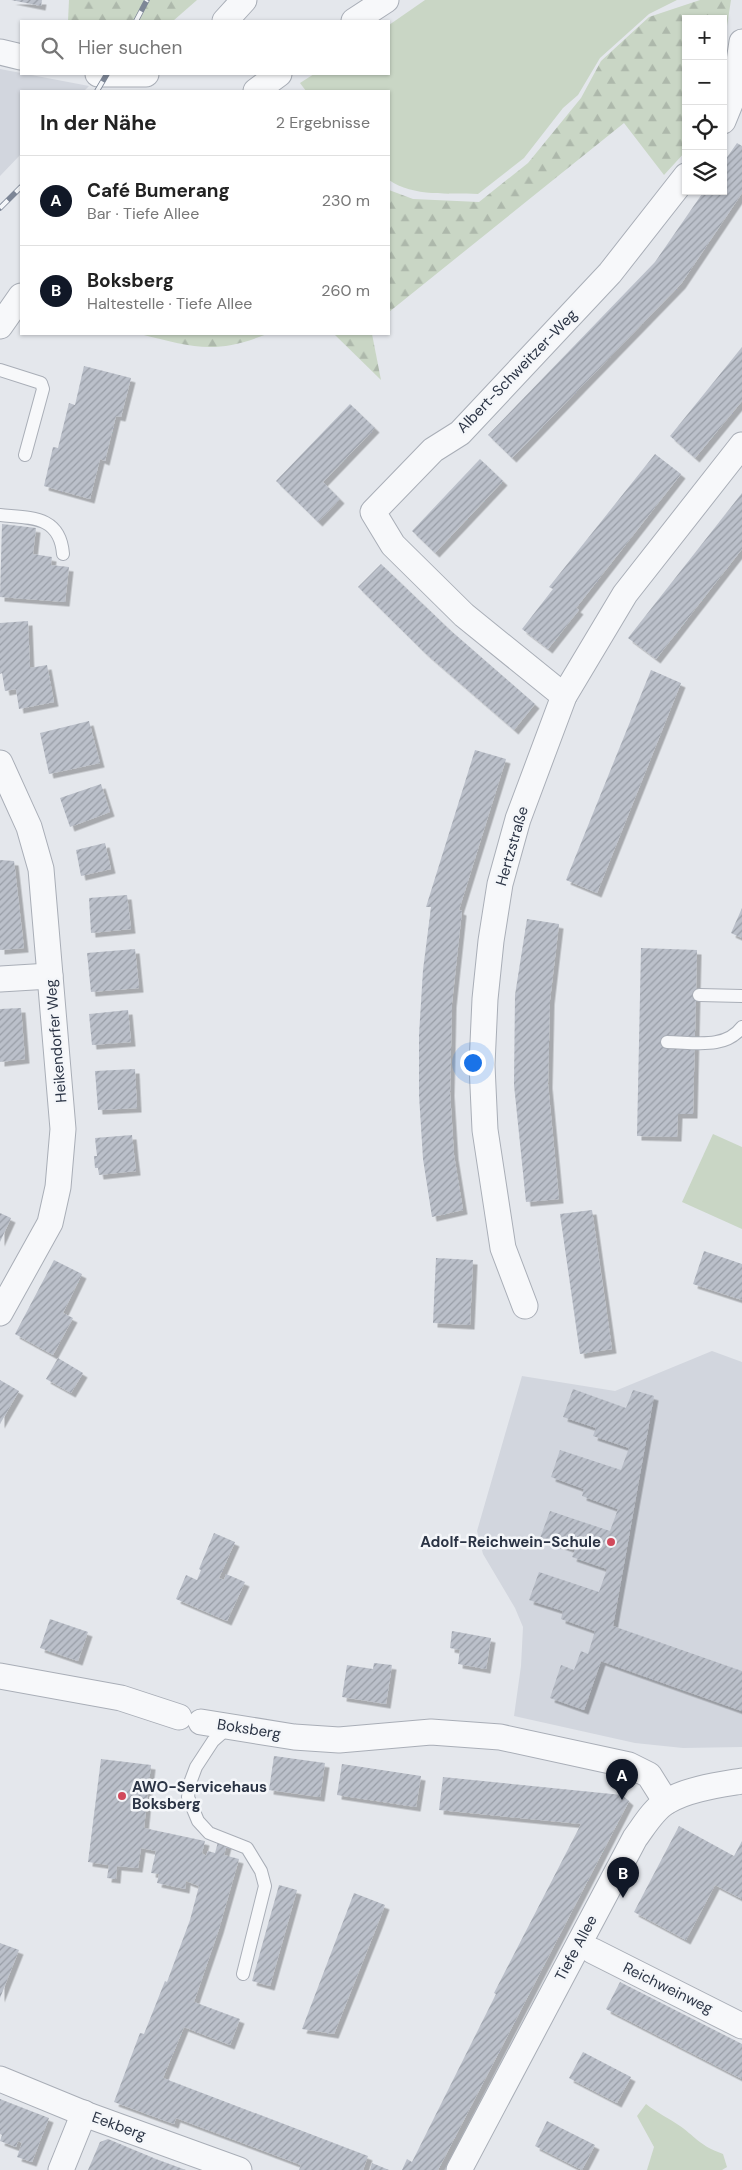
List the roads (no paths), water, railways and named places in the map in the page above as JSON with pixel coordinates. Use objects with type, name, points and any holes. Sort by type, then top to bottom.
[{"type":"street","points":[[225,20],[244,0]]},
{"type":"street","points":[[356,20],[386,0]]},
{"type":"street","points":[[727,111],[734,94],[742,42]]},
{"type":"street","points":[[0,52],[20,57]]},
{"type":"street","points":[[257,90],[278,75]]},
{"type":"street","name":"Albert-Schweitzer-Weg","points":[[564,696],[464,615],[393,545],[373,512],[433,450],[460,433],[610,273],[682,181]]},
{"type":"street","points":[[0,326],[20,297]]},
{"type":"street","name":"Hertzstraße","points":[[525,1306],[502,1248],[486,1130],[482,1065],[490,941],[503,875],[518,819],[564,696],[625,594],[742,445]]},
{"type":"street","name":"Heikendorfer Weg","points":[[0,763],[29,827],[41,869],[63,1129],[58,1187],[50,1223],[0,1311]]},
{"type":"street","points":[[0,978],[50,976]]},
{"type":"street","name":"Boksberg","points":[[0,1676],[121,1698],[190,1719],[294,1737],[339,1740],[432,1732],[500,1738],[629,1765],[649,1775],[666,1802]]},
{"type":"street","name":"Tiefe Allee","points":[[459,2170],[635,1838],[649,1819],[666,1802],[694,1792],[742,1781]]},
{"type":"street","name":"Reichweinweg","points":[[593,1952],[742,2026]]},
{"type":"street","name":"Eekberg","points":[[0,2079],[84,2113],[239,2170]]},
{"type":"street","points":[[61,2170],[84,2113]]},
{"type":"lane","points":[[0,370],[41,383],[43,389],[25,454]]},
{"type":"lane","points":[[0,515],[43,520],[58,534],[63,554]]},
{"type":"lane","points":[[699,995],[742,996]]},
{"type":"lane","points":[[667,1042],[719,1043],[736,1035],[742,1027]]},
{"type":"lane","points":[[230,1726],[213,1742],[196,1767],[190,1782],[188,1797],[198,1821],[209,1833],[247,1848],[261,1871],[265,1886],[243,1974]]},
{"type":"railway","points":[[137,20],[147,0]]},
{"type":"railway","points":[[98,90],[106,75]]},
{"type":"railway","points":[[0,208],[20,188]]},
{"type":"place","name":"Adolf-Reichwein-Schule","points":[[611,1542]]},
{"type":"place","name":"AWO-Servicehaus Boksberg","points":[[122,1796]]},
{"type":"place","name":"Café Bumerang","points":[[622,1800]]},
{"type":"place","name":"Boksberg","points":[[623,1898]]}]
